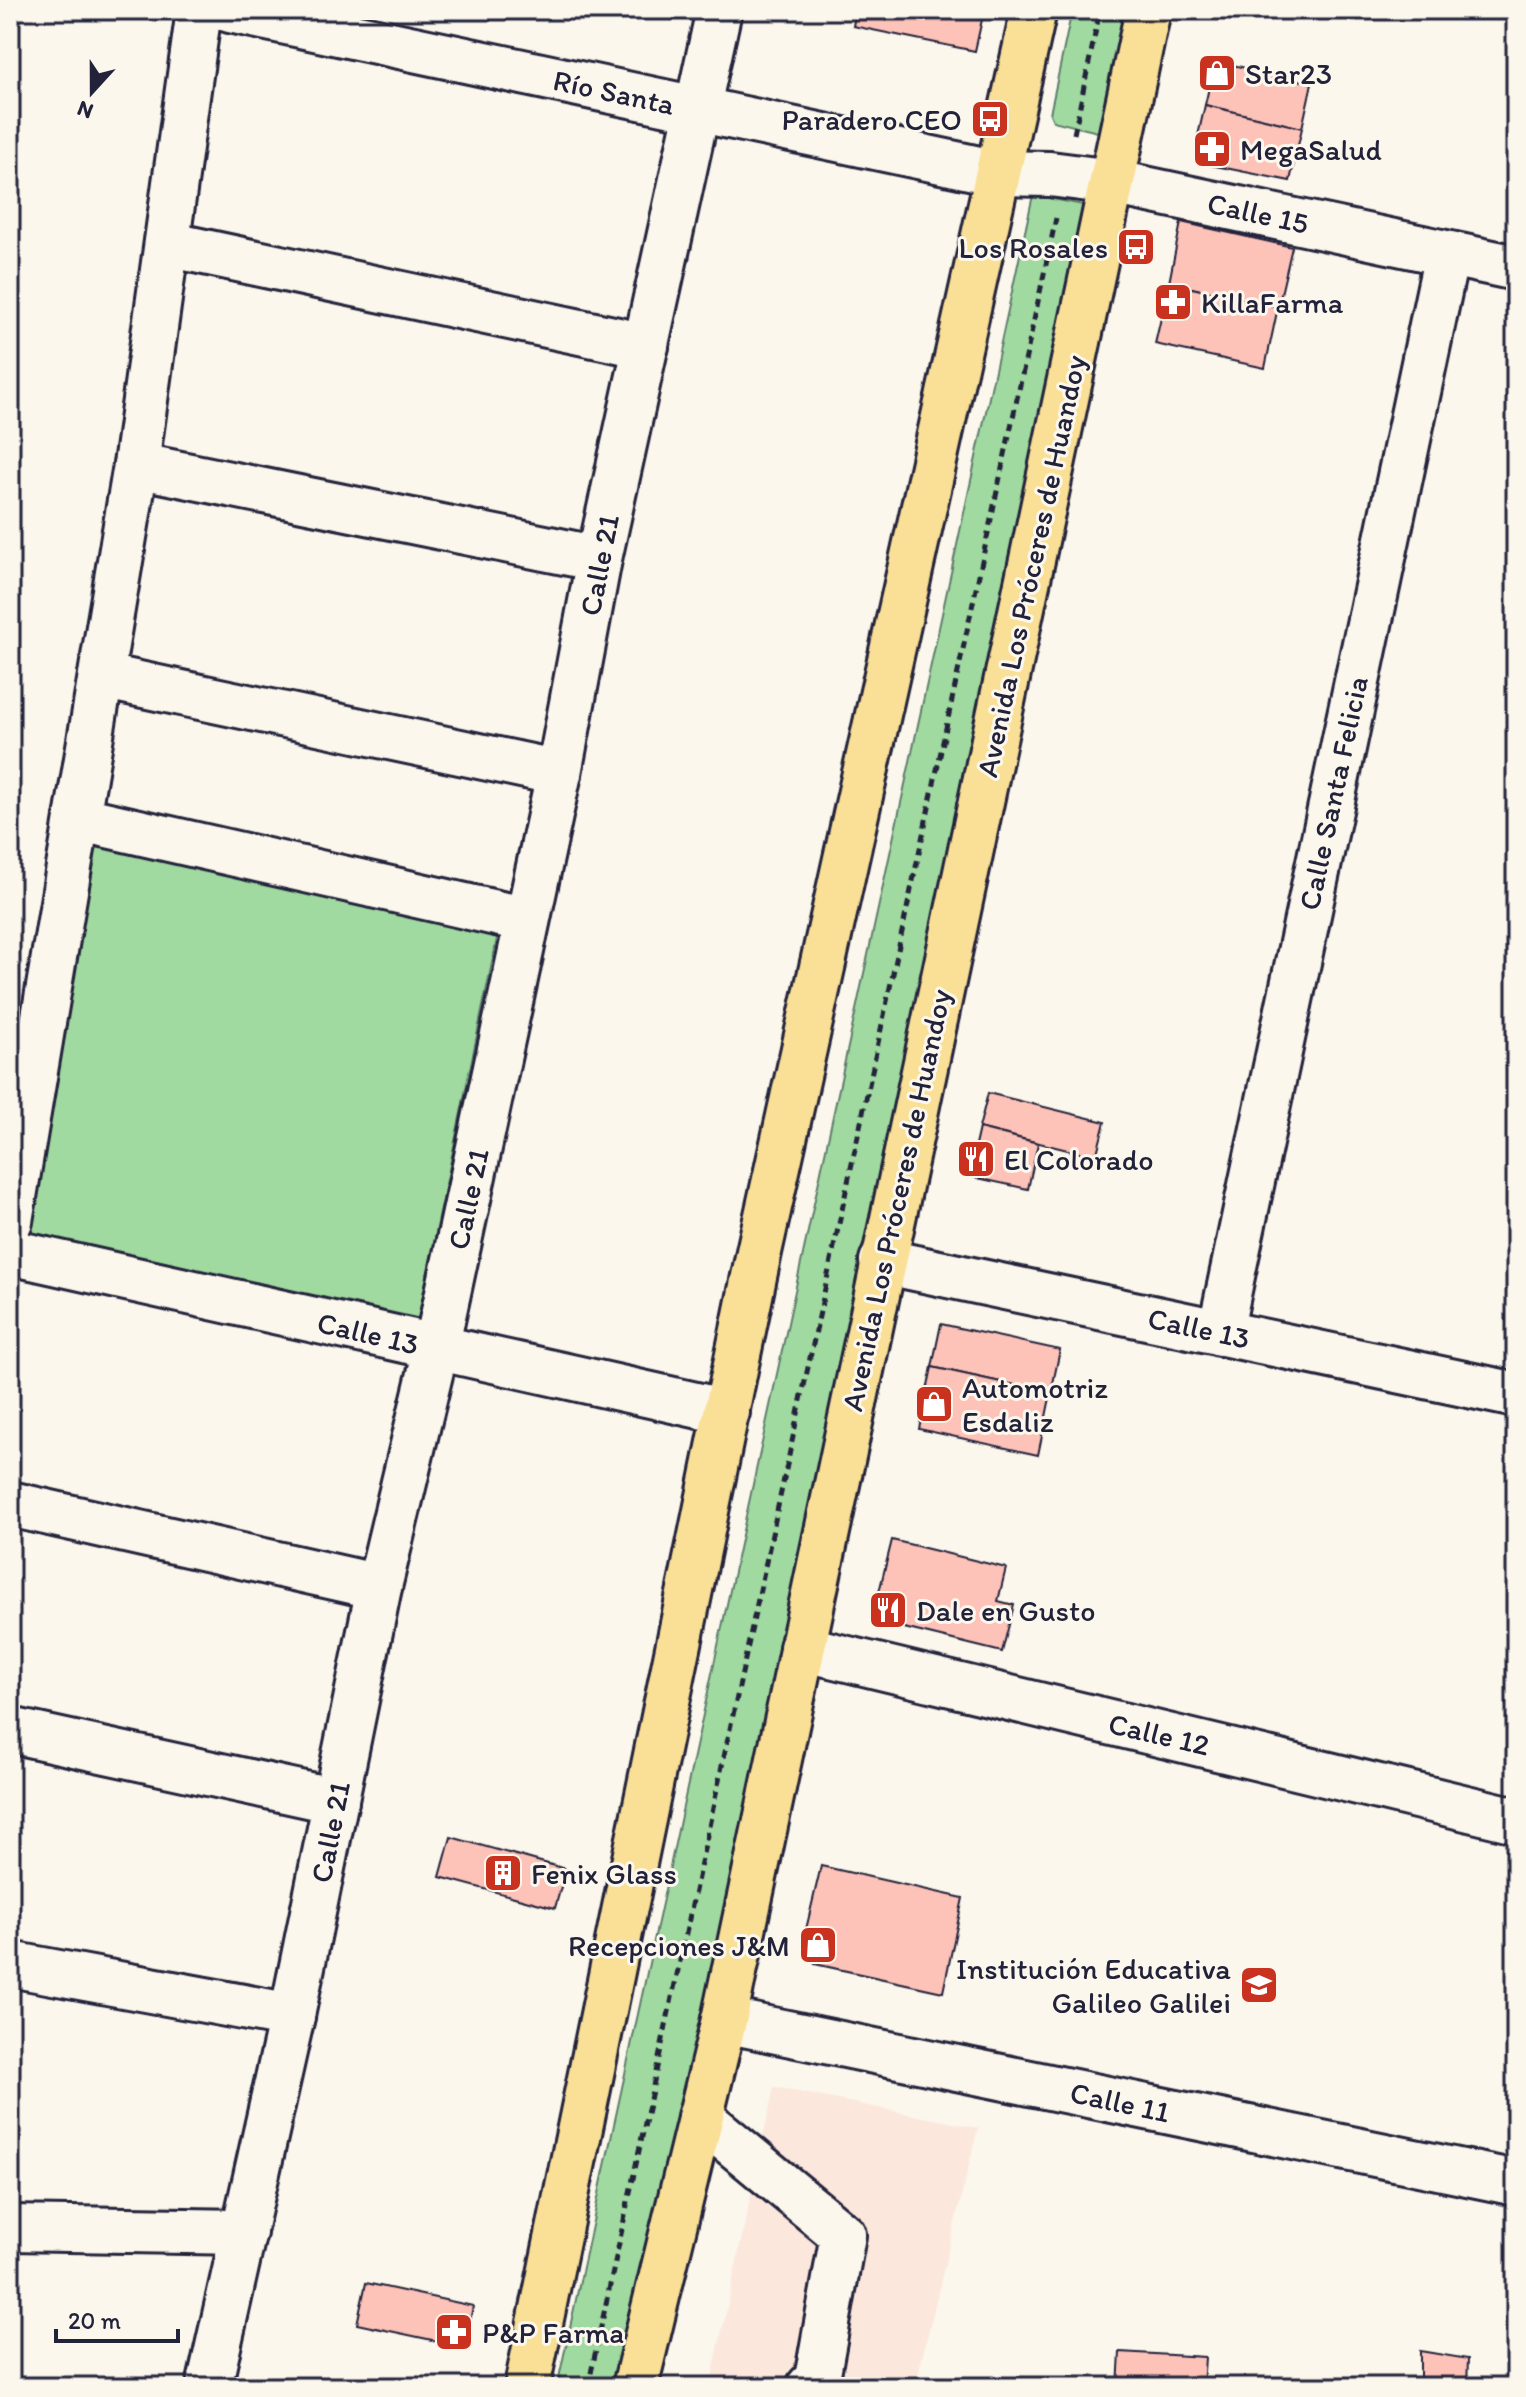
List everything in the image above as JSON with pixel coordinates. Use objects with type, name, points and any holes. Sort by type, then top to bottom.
[{"type":"main road","points":[[527,2387],[759,1252],[1034,10]]},
{"type":"main road","name":"Avenida Los Próceres de Huandoy","points":[[635,2387],[724,2020],[1148,10]]},
{"type":"street","points":[[10,1221],[136,465],[199,10]]},
{"type":"street","name":"Río Santa","points":[[230,10],[998,173]]},
{"type":"street","name":"Calle 21","points":[[209,2387],[292,2016],[379,1587],[436,1349],[559,773],[599,559],[719,10]]},
{"type":"street","name":"Calle 15","points":[[998,173],[1112,182],[1516,268]]},
{"type":"street","points":[[167,244],[646,346]]},
{"type":"street","name":"Calle Santa Felicia","points":[[1220,1333],[1447,254]]},
{"type":"street","points":[[136,465],[599,559]]},
{"type":"street","points":[[101,676],[559,773]]},
{"type":"street","points":[[77,818],[527,920]]},
{"type":"street","name":"Calle 13","points":[[10,1252],[727,1412]]},
{"type":"street","name":"Calle 13","points":[[882,1261],[1516,1395]]},
{"type":"street","points":[[10,1504],[379,1587]]},
{"type":"street","name":"Calle 12","points":[[802,1648],[1516,1820]]},
{"type":"street","points":[[10,1730],[336,1801]]},
{"type":"street","points":[[10,1964],[292,2016]]},
{"type":"street","name":"Calle 11","points":[[724,2020],[1516,2183]]},
{"type":"street","points":[[700,2117],[843,2235],[816,2384]]},
{"type":"street","points":[[10,2228],[244,2232]]},
{"type":"path","points":[[588,2387],[1100,10]]},
{"type":"shaded area","points":[[774,2087],[978,2128],[915,2387],[710,2387]]},
{"type":"green space","points":[[1072,10],[1141,10],[1114,136],[1053,121],[1050,114]]},
{"type":"green space","points":[[1033,195],[1088,206],[627,2387],[557,2387]]},
{"type":"green space","points":[[84,840],[498,934],[415,1334],[20,1243]]},
{"type":"building","points":[[856,10],[961,10],[983,15],[975,51],[853,26]]},
{"type":"building","points":[[1215,61],[1312,83],[1302,128],[1205,105]]},
{"type":"building","points":[[1205,105],[1302,128],[1290,181],[1211,165],[1197,140]]},
{"type":"building","points":[[1181,222],[1292,247],[1278,307],[1169,283]]},
{"type":"building","points":[[1169,283],[1278,307],[1265,368],[1155,344]]},
{"type":"building","points":[[988,1093],[1105,1122],[1096,1157],[979,1128]]},
{"type":"building","points":[[979,1128],[1038,1143],[1028,1189],[968,1176]]},
{"type":"building","points":[[941,1324],[1060,1350],[1051,1393],[932,1367]]},
{"type":"building","points":[[932,1367],[1051,1393],[1038,1455],[919,1429]]},
{"type":"building","points":[[892,1540],[1006,1568],[998,1601],[1014,1605],[1002,1652],[888,1624],[875,1608]]},
{"type":"building","name":"Fenix Glass","points":[[451,1837],[566,1869],[555,1908],[440,1877]]},
{"type":"building","points":[[821,1866],[963,1898],[943,1992],[815,1964],[803,1942]]},
{"type":"building","points":[[366,2283],[473,2306],[465,2347],[357,2324]]},
{"type":"building","points":[[1420,2351],[1468,2359],[1467,2387],[1420,2387]]},
{"type":"building","points":[[1120,2352],[1205,2357],[1203,2387],[1118,2387]]},
{"type":"building","points":[[1302,2380],[1337,2381],[1337,2387],[1302,2387]]},
{"type":"building","points":[[1337,2381],[1420,2382],[1420,2387],[1337,2387]]},
{"type":"place","name":"Star23","points":[[1217,73]]},
{"type":"place","name":"Paradero CEO","points":[[990,119]]},
{"type":"place","name":"MegaSalud","points":[[1212,149]]},
{"type":"place","name":"Los Rosales","points":[[1136,247]]},
{"type":"place","name":"KillaFarma","points":[[1173,302]]},
{"type":"place","name":"El Colorado","points":[[976,1159]]},
{"type":"place","name":"Automotriz Esdaliz","points":[[934,1404]]},
{"type":"place","name":"Dale en Gusto","points":[[888,1610]]},
{"type":"place","name":"Fenix Glass","points":[[503,1873]]},
{"type":"place","name":"Recepciones J&M","points":[[818,1945]]},
{"type":"place","name":"Institución Educativa Galileo Galilei","points":[[1259,1985]]},
{"type":"place","name":"P&P Farma","points":[[454,2332]]}]
